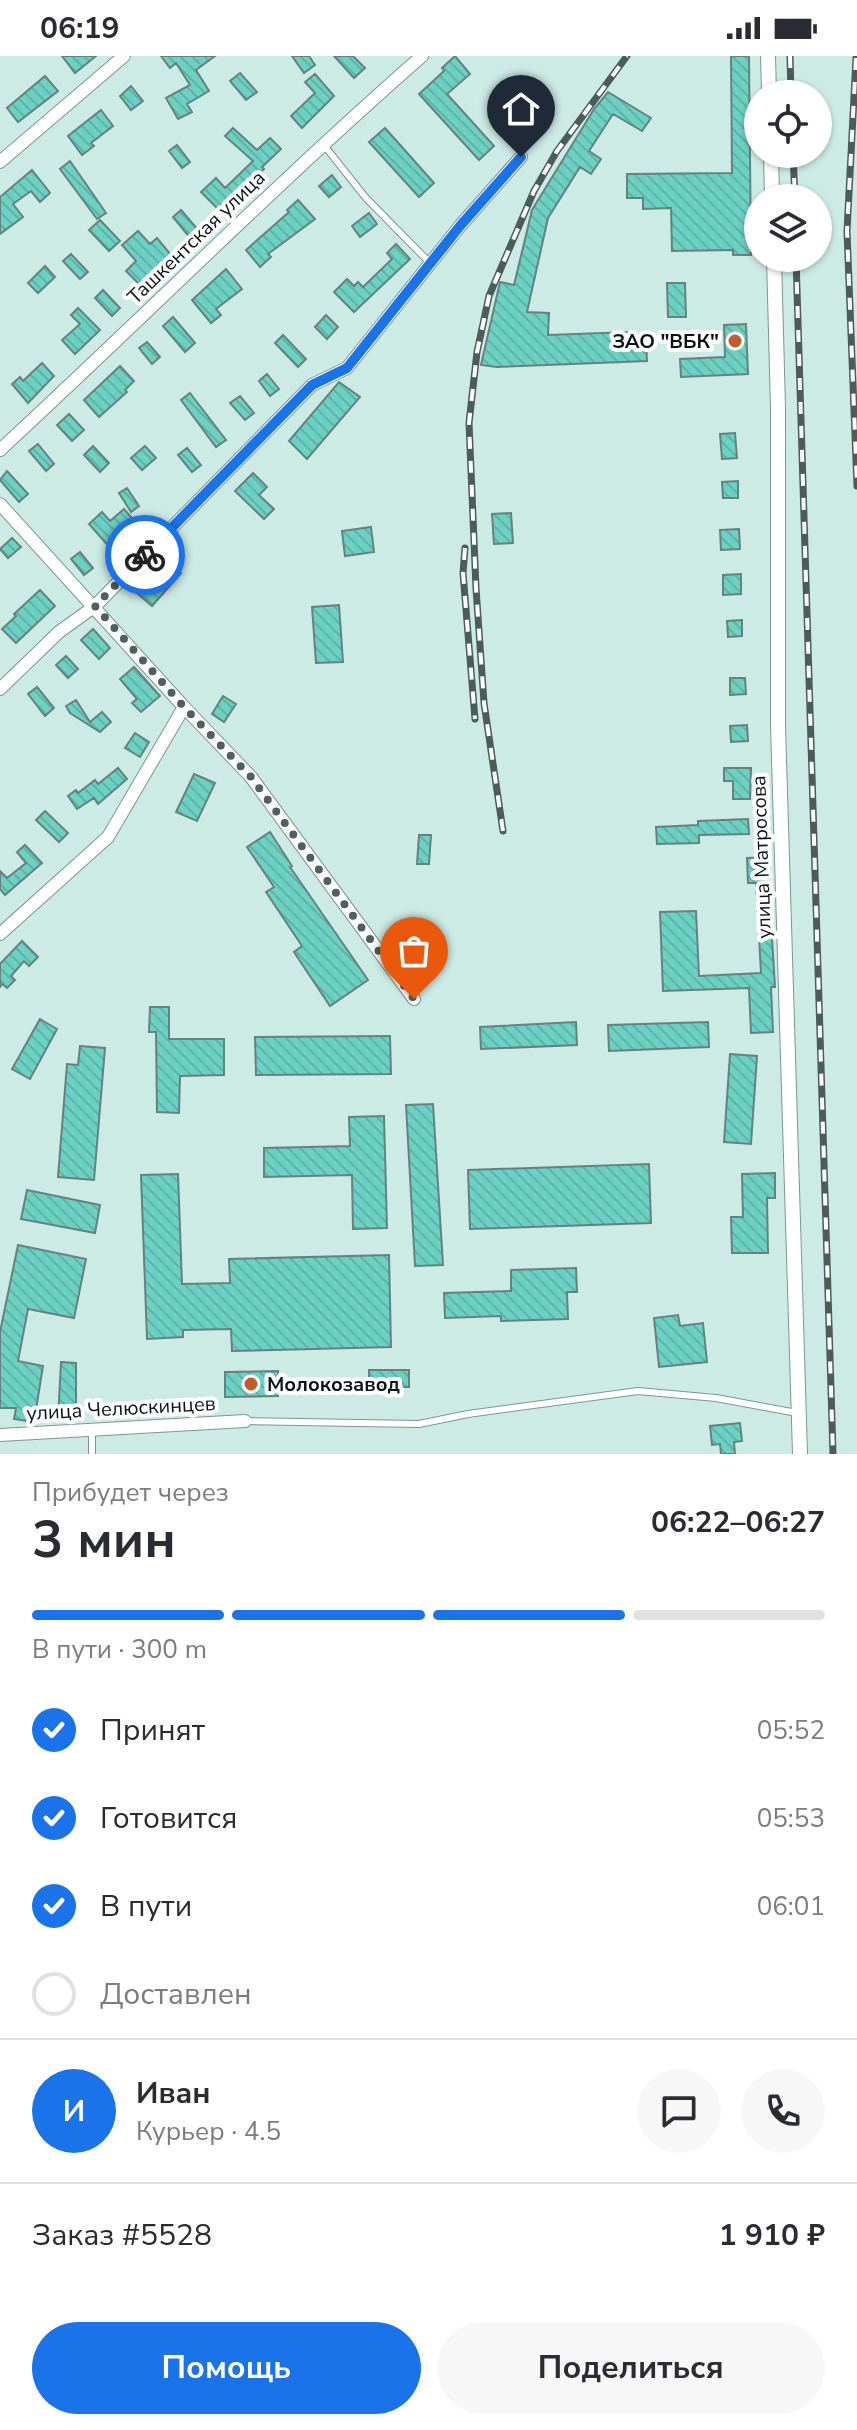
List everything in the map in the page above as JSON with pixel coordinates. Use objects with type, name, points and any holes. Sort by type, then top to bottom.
[{"type":"street","points":[[0,162],[124,56]]},
{"type":"street","name":"Ташкентская улица","points":[[0,450],[322,143],[422,56]]},
{"type":"street","points":[[768,56],[769,80]]},
{"type":"street","points":[[0,689],[59,632],[95,606],[312,385],[347,368],[430,263],[521,157]]},
{"type":"street","name":"улица Матросова","points":[[774,272],[778,408],[778,726],[800,1454]]},
{"type":"street","points":[[0,504],[251,777],[414,999]]},
{"type":"street","points":[[0,934],[108,837],[184,707]]},
{"type":"street","name":"улица Челюскинцев","points":[[0,1435],[245,1421]]},
{"type":"lane","points":[[322,143],[366,198],[430,263]]},
{"type":"lane","points":[[245,1421],[419,1424],[468,1414],[638,1391],[716,1398],[799,1413]]},
{"type":"lane","points":[[92,1430],[92,1454]]},
{"type":"building","points":[[62,56],[96,56],[75,73]]},
{"type":"building","points":[[161,56],[215,56],[196,70],[209,91],[187,104],[192,112],[178,119],[166,98],[190,85],[176,63],[170,68]]},
{"type":"building","points":[[292,56],[309,56],[315,65],[304,73]]},
{"type":"building","points":[[334,56],[353,56],[365,68],[354,78]]},
{"type":"building","points":[[455,56],[470,74],[447,94],[494,146],[479,160],[419,94]]},
{"type":"building","points":[[731,56],[749,56],[749,80],[744,80],[744,168],[750,168],[750,184],[744,184],[744,255],[733,255],[733,250],[672,251],[671,208],[643,209],[643,198],[627,198],[627,174],[732,173]]},
{"type":"building","points":[[240,73],[257,92],[246,100],[230,81]]},
{"type":"building","points":[[315,74],[334,96],[302,128],[291,116],[315,93],[305,82]]},
{"type":"building","points":[[45,76],[58,91],[18,122],[7,108]]},
{"type":"building","points":[[131,86],[143,101],[131,110],[120,96]]},
{"type":"building","points":[[608,92],[651,118],[642,131],[613,114],[589,151],[601,159],[591,174],[580,167],[548,218],[527,312],[549,313],[548,335],[630,332],[630,340],[646,339],[647,361],[481,365],[500,282],[514,285],[532,210],[594,109]]},
{"type":"building","points":[[101,110],[113,126],[91,143],[94,146],[82,155],[68,136]]},
{"type":"building","points":[[233,128],[257,150],[270,138],[281,149],[220,211],[201,192],[216,178],[225,188],[253,161],[225,136]]},
{"type":"building","points":[[385,128],[434,183],[419,197],[369,142]]},
{"type":"building","points":[[177,145],[190,162],[182,168],[169,151]]},
{"type":"building","points":[[70,161],[106,213],[97,219],[60,169]]},
{"type":"building","points":[[32,170],[50,193],[40,202],[31,191],[13,204],[23,217],[0,234],[0,197]]},
{"type":"building","points":[[332,175],[341,187],[329,197],[319,186]]},
{"type":"building","points":[[298,200],[315,219],[268,254],[271,257],[260,267],[246,250],[289,212],[287,210]]},
{"type":"building","points":[[181,210],[200,232],[191,239],[173,217]]},
{"type":"building","points":[[369,213],[377,224],[360,237],[352,226]]},
{"type":"building","points":[[100,220],[120,241],[109,251],[89,230]]},
{"type":"building","points":[[138,231],[150,244],[157,238],[171,255],[139,284],[126,271],[136,261],[122,245]]},
{"type":"building","points":[[396,244],[410,259],[354,312],[334,292],[347,279],[354,286],[358,282],[363,287],[392,259],[387,253]]},
{"type":"building","points":[[71,254],[88,272],[80,279],[63,261]]},
{"type":"building","points":[[45,266],[55,277],[38,293],[28,283]]},
{"type":"building","points":[[226,269],[242,289],[216,309],[221,315],[211,323],[192,300]]},
{"type":"building","points":[[667,283],[685,283],[686,317],[668,317]]},
{"type":"building","points":[[103,290],[120,308],[112,316],[95,298]]},
{"type":"building","points":[[78,308],[100,330],[75,354],[62,340],[80,324],[71,315]]},
{"type":"building","points":[[326,315],[338,327],[327,339],[315,327]]},
{"type":"building","points":[[173,317],[195,343],[185,352],[163,326]]},
{"type":"building","name":"ЗАО \"ВБК\"","points":[[746,324],[748,374],[681,377],[680,359],[725,357],[724,325]]},
{"type":"building","points":[[283,335],[306,359],[298,367],[275,343]]},
{"type":"building","points":[[147,342],[160,357],[152,364],[139,348]]},
{"type":"building","points":[[42,363],[54,376],[28,403],[12,384],[20,377],[23,381]]},
{"type":"building","points":[[120,366],[134,381],[125,390],[127,392],[99,417],[84,400]]},
{"type":"building","points":[[267,374],[279,389],[270,396],[259,381]]},
{"type":"building","points":[[339,382],[360,397],[307,459],[289,441]]},
{"type":"building","points":[[190,393],[226,440],[216,447],[181,400]]},
{"type":"building","points":[[240,396],[254,413],[245,420],[230,403]]},
{"type":"building","points":[[69,414],[84,430],[72,441],[57,425]]},
{"type":"building","points":[[735,433],[737,458],[722,459],[720,434]]},
{"type":"building","points":[[38,444],[54,464],[46,471],[29,451]]},
{"type":"building","points":[[93,446],[109,463],[100,472],[84,455]]},
{"type":"building","points":[[145,446],[156,458],[142,470],[131,458]]},
{"type":"building","points":[[187,448],[201,465],[192,472],[178,455]]},
{"type":"building","points":[[7,471],[28,494],[19,502],[0,480]]},
{"type":"building","points":[[253,473],[267,487],[259,495],[274,509],[264,519],[235,491]]},
{"type":"building","points":[[738,481],[738,498],[723,498],[722,482]]},
{"type":"building","points":[[127,488],[139,506],[131,512],[119,493]]},
{"type":"building","points":[[124,509],[138,525],[112,550],[89,524],[102,512],[110,521]]},
{"type":"building","points":[[511,513],[513,543],[494,544],[492,514]]},
{"type":"building","points":[[371,527],[374,552],[345,556],[342,531]]},
{"type":"building","points":[[739,529],[740,549],[721,550],[720,530]]},
{"type":"building","points":[[12,538],[21,547],[8,558],[0,549]]},
{"type":"building","points":[[80,552],[93,568],[84,575],[71,559]]},
{"type":"building","points":[[161,555],[181,573],[152,606],[131,588]]},
{"type":"building","points":[[741,574],[741,594],[723,595],[723,575]]},
{"type":"building","points":[[40,590],[55,606],[16,643],[2,629]]},
{"type":"building","points":[[339,605],[343,662],[316,663],[312,607]]},
{"type":"building","points":[[742,620],[742,636],[728,637],[727,621]]},
{"type":"building","points":[[93,629],[110,648],[99,659],[81,640]]},
{"type":"building","points":[[66,656],[78,669],[68,678],[56,665]]},
{"type":"building","points":[[134,667],[160,696],[141,712],[132,703],[137,699],[120,679]]},
{"type":"building","points":[[730,678],[745,678],[746,694],[730,695]]},
{"type":"building","points":[[37,687],[54,708],[45,716],[28,694]]},
{"type":"building","points":[[223,696],[236,704],[224,722],[212,714]]},
{"type":"building","points":[[76,700],[90,722],[102,712],[111,722],[100,732],[70,713],[66,706]]},
{"type":"building","points":[[747,725],[748,741],[731,742],[730,726]]},
{"type":"building","points":[[135,733],[149,742],[140,757],[125,748]]},
{"type":"building","points":[[118,768],[127,779],[98,804],[94,798],[77,809],[68,796],[76,790],[78,793],[95,780],[98,784]]},
{"type":"building","points":[[724,768],[751,768],[750,799],[733,799],[733,781],[724,781]]},
{"type":"building","points":[[194,774],[215,783],[197,821],[176,812]]},
{"type":"building","points":[[45,811],[68,833],[59,842],[36,820]]},
{"type":"building","points":[[748,819],[749,834],[699,835],[699,843],[657,844],[656,827]]},
{"type":"building","points":[[270,832],[290,867],[368,980],[330,1006],[294,952],[302,946],[266,892],[274,887],[247,847]]},
{"type":"building","points":[[419,835],[431,835],[429,864],[417,864]]},
{"type":"building","points":[[25,845],[42,863],[5,895],[0,889],[0,871],[7,878],[26,863],[17,852]]},
{"type":"building","points":[[767,857],[775,987],[771,987],[773,1032],[751,1033],[749,988],[663,991],[660,912],[696,911],[699,976],[761,973],[756,883],[748,883],[747,858]]},
{"type":"building","points":[[22,941],[38,957],[29,966],[24,961],[11,976],[15,980],[7,988],[2,984],[0,987],[0,964]]},
{"type":"building","points":[[150,1007],[169,1007],[169,1039],[224,1039],[224,1075],[180,1076],[179,1113],[157,1112],[156,1032],[149,1032]]},
{"type":"building","points":[[40,1019],[57,1029],[30,1079],[12,1069]]},
{"type":"building","points":[[576,1022],[577,1045],[481,1049],[480,1027]]},
{"type":"building","points":[[708,1022],[709,1047],[609,1051],[608,1025]]},
{"type":"building","points":[[390,1036],[391,1074],[256,1075],[255,1037]]},
{"type":"building","points":[[80,1046],[105,1048],[94,1180],[58,1177],[67,1064],[78,1065]]},
{"type":"building","points":[[730,1054],[757,1056],[751,1144],[724,1142]]},
{"type":"building","points":[[433,1104],[443,1265],[415,1266],[406,1105]]},
{"type":"building","points":[[384,1116],[387,1228],[353,1229],[352,1175],[264,1177],[264,1148],[350,1146],[349,1117]]},
{"type":"building","points":[[649,1164],[651,1223],[470,1229],[468,1170]]},
{"type":"building","points":[[775,1173],[775,1198],[767,1198],[768,1253],[732,1253],[731,1217],[743,1217],[742,1174]]},
{"type":"building","points":[[178,1174],[182,1284],[230,1283],[229,1259],[389,1255],[391,1347],[232,1351],[231,1329],[183,1330],[183,1337],[147,1339],[141,1175]]},
{"type":"building","points":[[27,1190],[100,1205],[95,1233],[21,1219]]},
{"type":"building","points":[[18,1245],[86,1259],[74,1318],[28,1309],[18,1361],[43,1366],[34,1422],[14,1419],[16,1408],[0,1408],[0,1332]]},
{"type":"building","points":[[576,1268],[577,1292],[567,1292],[568,1319],[501,1321],[501,1316],[445,1318],[444,1293],[511,1291],[511,1270]]},
{"type":"building","points":[[678,1315],[680,1326],[703,1323],[707,1362],[659,1367],[654,1318]]},
{"type":"building","points":[[61,1362],[76,1363],[76,1419],[58,1419]]},
{"type":"building","points":[[369,1370],[409,1370],[409,1387],[369,1387]]},
{"type":"building","name":"Молокозавод","points":[[278,1371],[278,1396],[225,1397],[225,1372]]},
{"type":"building","points":[[740,1423],[742,1441],[734,1442],[735,1454],[721,1454],[720,1444],[712,1445],[710,1426]]},
{"type":"railway","points":[[503,831],[484,703],[476,588],[469,423],[477,352],[489,296],[534,191],[557,151],[627,56]]},
{"type":"railway","points":[[790,56],[791,80]]},
{"type":"railway","points":[[856,58],[847,231],[857,486]]},
{"type":"railway","points":[[794,168],[794,184]]},
{"type":"railway","points":[[796,272],[833,1454]]},
{"type":"railway","points":[[465,548],[463,573],[475,719]]},
{"type":"way so far","points":[[145,555],[95,606],[251,777],[414,999]]},
{"type":"place","name":"ЗАО \"ВБК\"","points":[[735,341]]},
{"type":"place","name":"Молокозавод","points":[[251,1384]]},
{"type":"route","points":[[145,555],[312,385],[347,368],[460,226],[521,157]]}]
